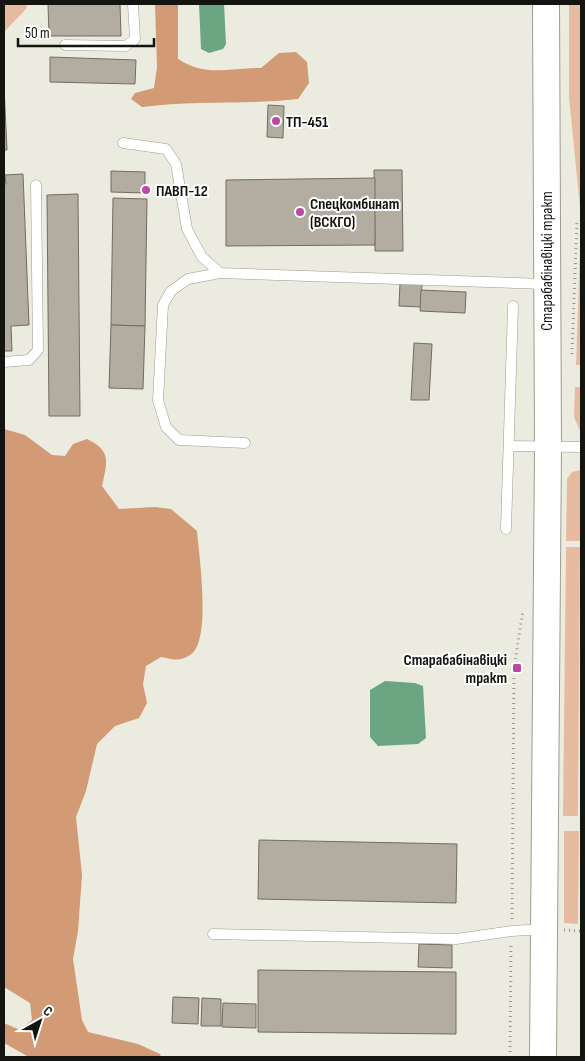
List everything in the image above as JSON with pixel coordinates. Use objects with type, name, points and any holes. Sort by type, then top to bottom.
[{"type":"street","name":"Старабабінавіцкі тракт","points":[[543,1057],[548,447],[546,4]]},
{"type":"lane","points":[[65,45],[126,46],[135,39],[134,4]]},
{"type":"lane","points":[[123,143],[166,149],[176,164],[188,228],[202,257],[220,273]]},
{"type":"lane","points":[[4,362],[29,360],[38,350],[36,185]]},
{"type":"lane","points":[[244,443],[179,440],[166,426],[158,400],[163,305],[171,291],[188,278],[220,273],[546,284]]},
{"type":"lane","points":[[506,529],[513,306]]},
{"type":"lane","points":[[508,446],[581,447]]},
{"type":"lane","points":[[213,934],[456,939],[512,931],[544,929]]},
{"type":"path","points":[[571,358],[577,222]]},
{"type":"path","points":[[510,1057],[514,668],[525,602]]},
{"type":"shaded area","points":[[4,4],[26,4],[27,8],[4,32]]},
{"type":"shaded area","points":[[155,4],[178,4],[178,59],[189,65],[209,70],[261,68],[279,53],[296,52],[307,62],[309,83],[298,99],[142,107],[131,99],[135,93],[154,88],[157,67]]},
{"type":"shaded area","points":[[199,4],[224,4],[226,44],[223,49],[209,53],[201,49]]},
{"type":"shaded area","points":[[569,4],[581,4],[581,217],[569,97]]},
{"type":"shaded area","points":[[581,219],[581,365],[576,365]]},
{"type":"shaded area","points":[[575,387],[581,387],[581,433],[574,417]]},
{"type":"shaded area","points":[[4,429],[25,435],[52,455],[65,456],[73,444],[87,439],[95,443],[101,448],[106,458],[102,486],[119,509],[155,507],[171,509],[197,531],[202,616],[201,634],[197,647],[190,655],[183,659],[161,657],[146,666],[143,684],[147,703],[139,718],[115,726],[97,744],[86,791],[76,817],[82,875],[78,931],[73,959],[82,1020],[88,1032],[138,1044],[160,1054],[161,1057],[29,1057],[4,1043],[4,1023],[20,1030],[32,1020],[30,1003],[4,987]]},
{"type":"shaded area","points":[[581,470],[580,541],[566,541],[567,479],[572,472]]},
{"type":"shaded area","points":[[566,547],[580,547],[578,816],[563,816]]},
{"type":"shaded area","points":[[385,681],[415,683],[423,686],[426,738],[418,744],[378,746],[370,737],[370,690]]},
{"type":"shaded area","points":[[564,831],[579,831],[578,924],[564,923]]},
{"type":"building","points":[[48,4],[120,4],[121,36],[49,36]]},
{"type":"building","points":[[50,57],[136,60],[135,84],[50,82]]},
{"type":"building","points":[[4,87],[7,150],[4,150]]},
{"type":"building","name":"ТП-451","points":[[268,105],[284,106],[283,138],[267,137]]},
{"type":"building","points":[[374,170],[402,170],[403,251],[375,251]]},
{"type":"building","points":[[111,171],[145,172],[145,193],[111,192]]},
{"type":"building","points":[[23,174],[29,325],[11,326],[12,351],[4,351],[4,184],[6,184],[5,175]]},
{"type":"building","name":"Спецкомбинат (ВСКГО)","points":[[375,178],[375,245],[226,246],[226,180]]},
{"type":"building","points":[[78,194],[80,416],[49,416],[47,195]]},
{"type":"building","points":[[113,198],[147,199],[145,326],[111,325]]},
{"type":"building","points":[[400,283],[422,284],[421,307],[399,306]]},
{"type":"building","points":[[421,290],[466,292],[465,313],[420,311]]},
{"type":"building","points":[[111,325],[145,326],[143,389],[109,388]]},
{"type":"building","points":[[414,343],[432,344],[429,400],[411,400]]},
{"type":"building","points":[[259,840],[457,844],[456,903],[258,899]]},
{"type":"building","points":[[419,944],[452,945],[452,968],[418,967]]},
{"type":"building","points":[[258,970],[456,972],[456,1034],[258,1032]]},
{"type":"building","points":[[173,997],[199,998],[198,1024],[172,1023]]},
{"type":"building","points":[[202,998],[221,999],[221,1026],[201,1026]]},
{"type":"building","points":[[223,1003],[256,1004],[256,1028],[222,1027]]},
{"type":"place","name":"ТП-451","points":[[276,121]]},
{"type":"place","name":"ПАВП-12","points":[[146,190]]},
{"type":"place","name":"Спецкомбинат (ВСКГО)","points":[[300,212]]},
{"type":"place","name":"Старабабінавіцкі тракт","points":[[517,668]]}]
